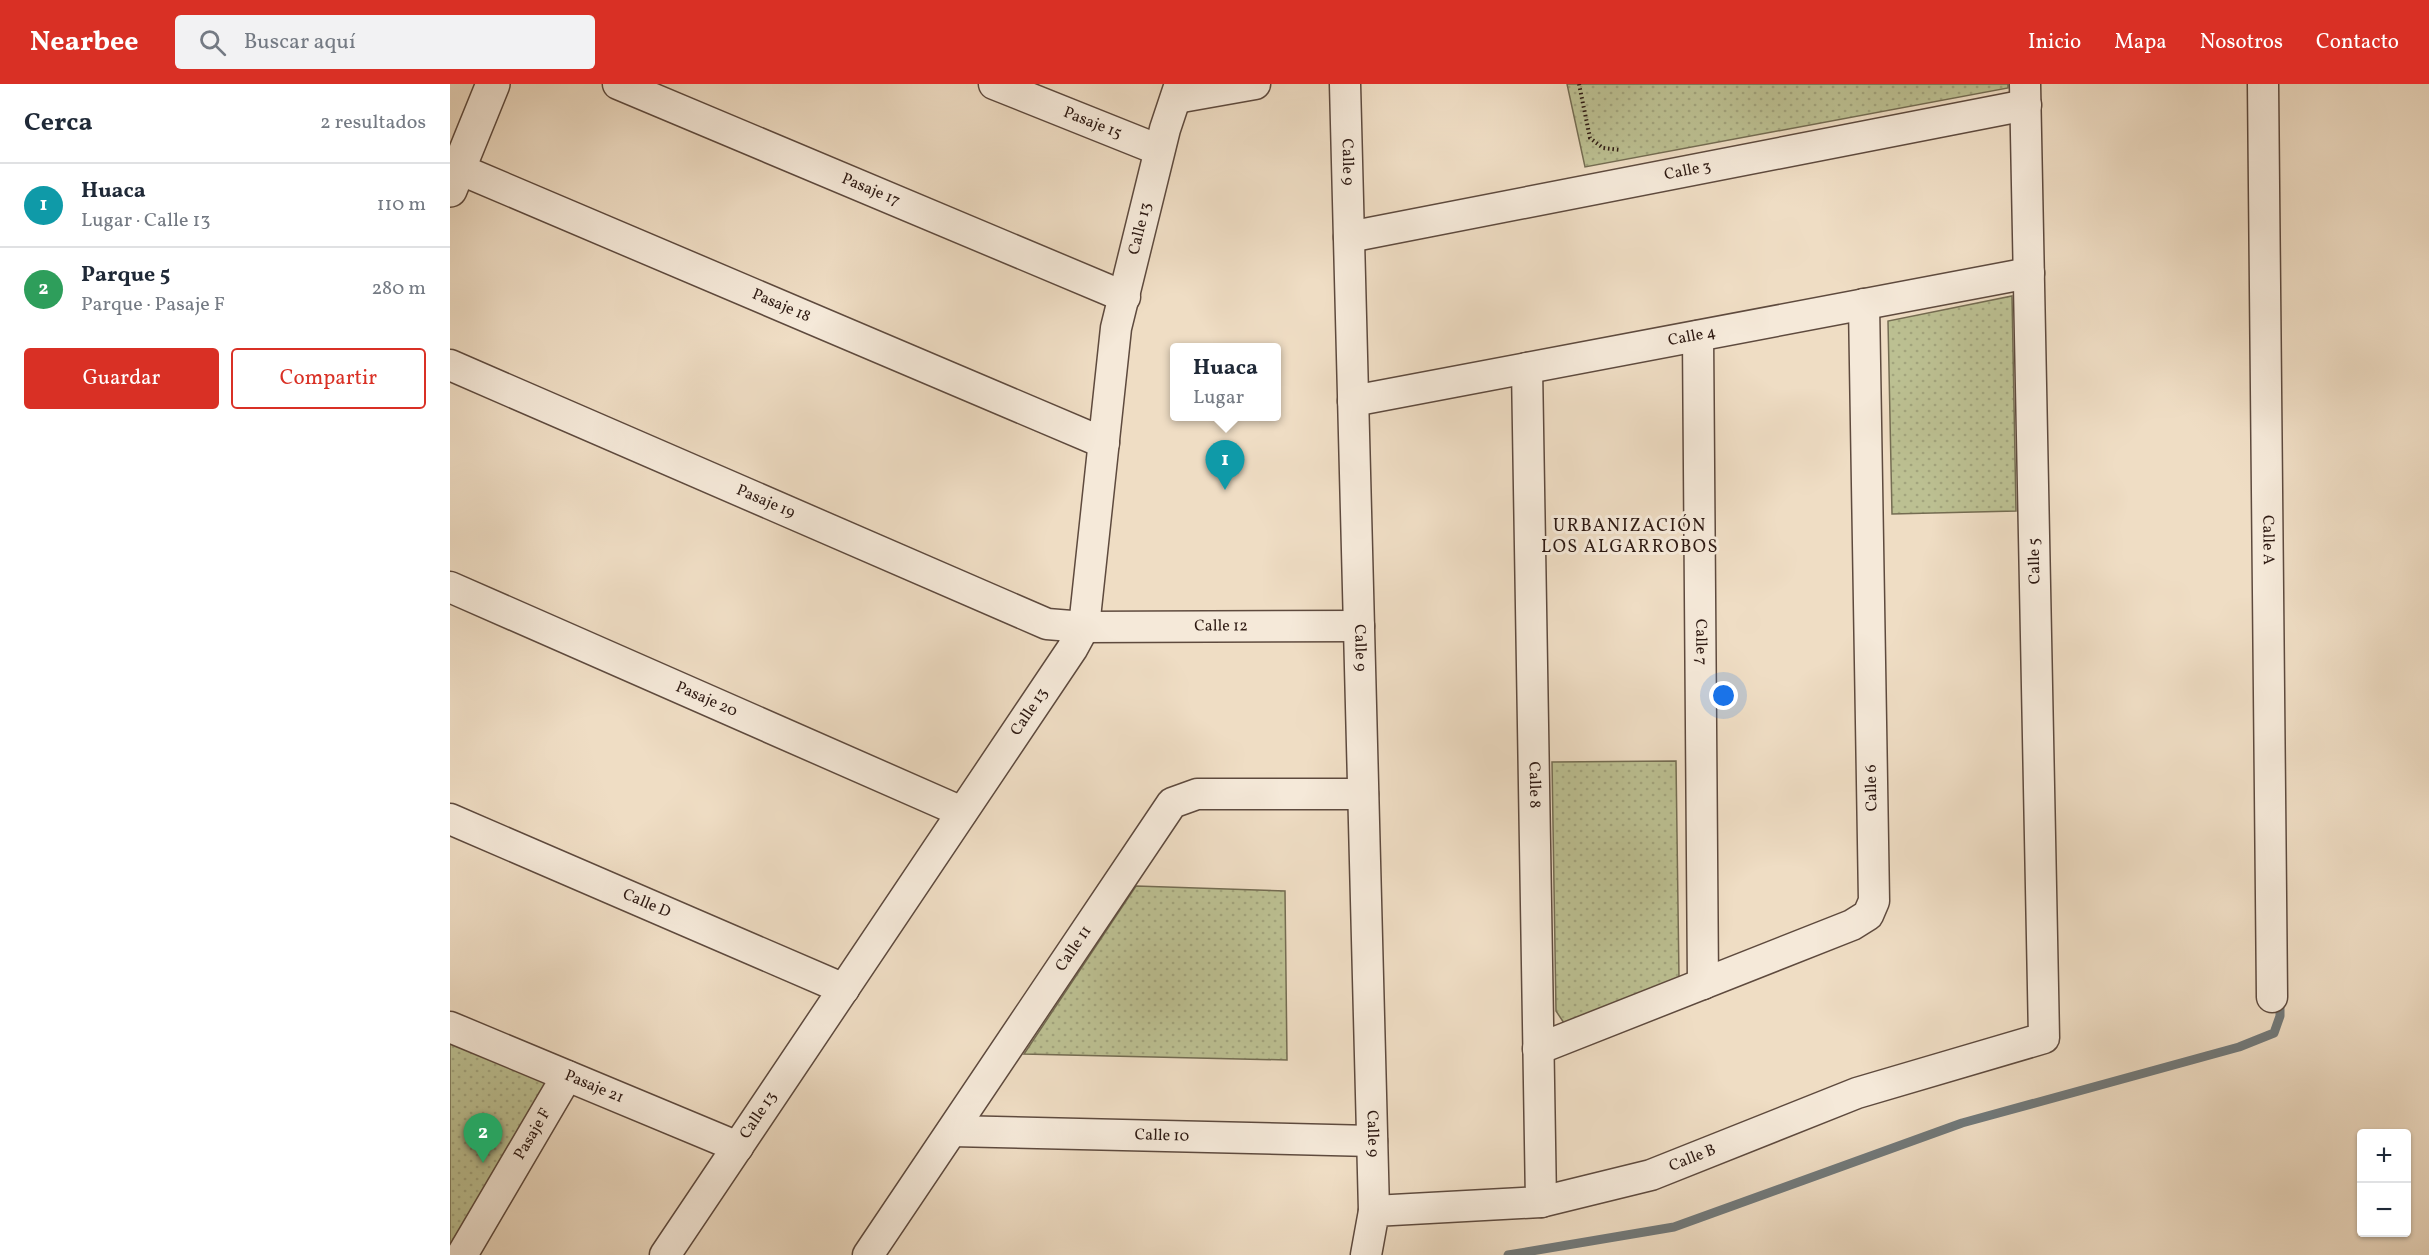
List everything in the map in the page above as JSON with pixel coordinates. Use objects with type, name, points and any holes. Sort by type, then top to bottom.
[{"type":"street","points":[[454,180],[493,84]]},
{"type":"street","name":"Pasaje 17","points":[[618,84],[1125,297]]},
{"type":"street","name":"Pasaje 15","points":[[994,84],[1160,150]]},
{"type":"street","points":[[1178,91],[1255,84]]},
{"type":"street","name":"Calle 9","points":[[1345,84],[1374,1211]]},
{"type":"street","name":"Calle A","points":[[2263,84],[2272,997]]},
{"type":"street","name":"Calle 13","points":[[665,1255],[1072,649],[1084,627],[1116,328],[1160,150],[1178,91]]},
{"type":"street","name":"Calle 3","points":[[1349,237],[2026,94]]},
{"type":"street","name":"Calle 5","points":[[2026,94],[2044,1038]]},
{"type":"street","name":"Pasaje 18","points":[[454,180],[1104,443]]},
{"type":"street","name":"Calle 4","points":[[1353,401],[2029,273]]},
{"type":"street","name":"Calle 6","points":[[1538,1049],[1852,925],[1868,915],[1874,901],[1864,304]]},
{"type":"street","name":"Calle 7","points":[[1698,336],[1702,984]]},
{"type":"street","name":"Pasaje 19","points":[[450,365],[1047,624],[1084,627]]},
{"type":"street","name":"Calle 8","points":[[1527,368],[1541,1202]]},
{"type":"street","name":"Pasaje 20","points":[[450,587],[962,812]]},
{"type":"street","name":"Calle 12","points":[[1084,627],[1112,625],[1359,626]]},
{"type":"street","name":"Calle 11","points":[[868,1255],[1172,803],[1197,794],[1363,794]]},
{"type":"street","name":"Calle D","points":[[450,819],[844,989]]},
{"type":"street","name":"Pasaje 21","points":[[450,1027],[738,1147]]},
{"type":"street","name":"Calle B","points":[[1374,1211],[1541,1202],[1651,1175],[1857,1093],[2044,1038]]},
{"type":"street","name":"Pasaje F","points":[[458,1253],[567,1076]]},
{"type":"street","name":"Calle 10","points":[[952,1131],[1372,1142]]},
{"type":"street","points":[[1366,1255],[1374,1211]]},
{"type":"path","points":[[1579,84],[1590,138],[1599,146],[1608,149],[1631,148]]},
{"type":"green space","points":[[1567,84],[2008,84],[2008,88],[1585,167]]},
{"type":"green space","points":[[2012,296],[2016,511],[1892,514],[1888,321]]},
{"type":"green space","points":[[1676,761],[1679,978],[1564,1023],[1556,1011],[1552,762]]},
{"type":"green space","points":[[1136,886],[1285,891],[1287,1060],[1024,1054]]},
{"type":"green space","points":[[450,1029],[567,1076],[450,1250]]},
{"type":"waterway","points":[[1508,1255],[1674,1227],[1962,1123],[2239,1047],[2274,1033],[2280,1016],[2280,1000]]},
{"type":"place","name":"Huaca","points":[[1225,490]]},
{"type":"place","name":"Parque 5","points":[[483,1163]]},
{"type":"district","name":"URBANIZACIÓN LOS ALGARROBOS","points":[[1630,536]]}]
